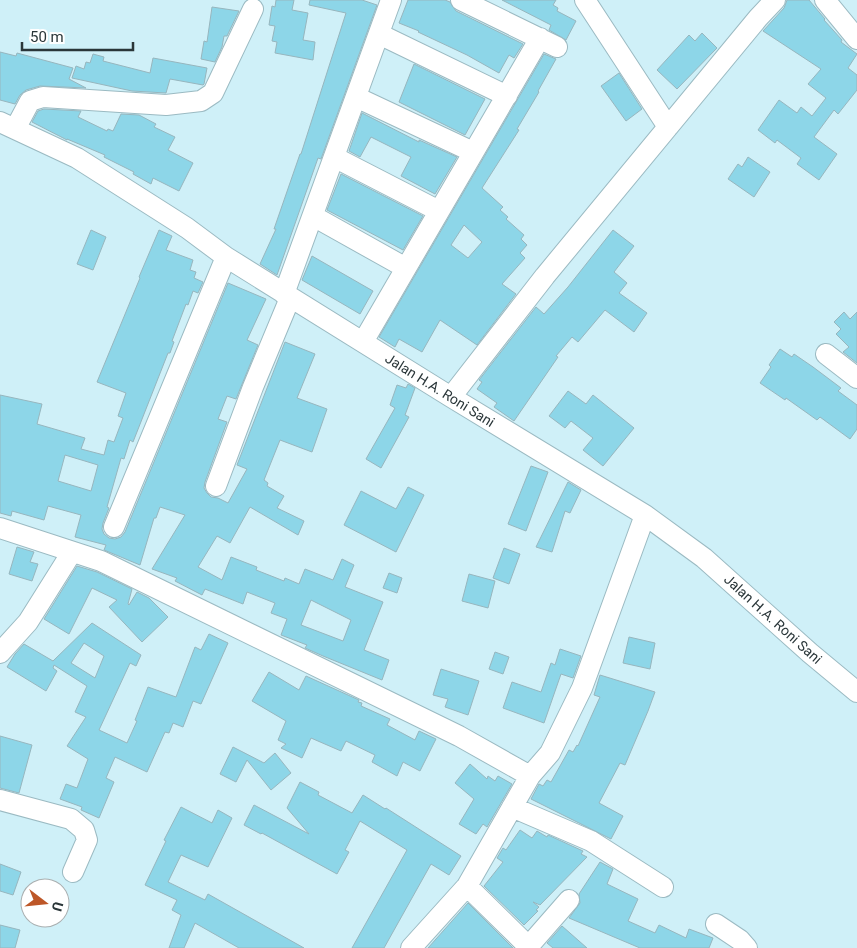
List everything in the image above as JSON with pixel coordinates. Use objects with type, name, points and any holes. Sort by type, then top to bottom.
[{"type":"street","points":[[216,486],[287,296],[313,216],[392,0]]},
{"type":"street","points":[[363,342],[506,96],[548,42],[461,0]]},
{"type":"street","points":[[585,0],[668,127]]},
{"type":"street","points":[[450,397],[545,276],[774,0]]},
{"type":"street","points":[[825,0],[857,39]]},
{"type":"street","points":[[8,125],[30,101],[44,96],[166,105],[201,101],[213,93],[253,9]]},
{"type":"street","points":[[379,34],[506,96]]},
{"type":"street","points":[[356,97],[473,152]]},
{"type":"street","name":"Jalan H.A. Roni Sani","points":[[8,125],[76,158],[187,228],[226,258],[450,397],[645,514],[704,558],[810,653],[857,692]]},
{"type":"street","points":[[334,157],[439,212]]},
{"type":"street","points":[[313,216],[406,268]]},
{"type":"street","points":[[114,528],[226,258]]},
{"type":"street","points":[[826,354],[857,378]]},
{"type":"street","points":[[411,948],[468,886],[530,776],[550,752],[582,688],[645,514]]},
{"type":"street","points":[[0,528],[101,561],[460,736],[530,776]]},
{"type":"street","points":[[0,653],[28,622],[72,552]]},
{"type":"street","points":[[0,800],[71,819],[84,830],[87,840],[74,872]]},
{"type":"street","points":[[512,807],[591,841],[663,887]]},
{"type":"street","points":[[468,886],[528,947],[569,900]]},
{"type":"street","points":[[716,924],[740,940],[747,948]]},
{"type":"building","points":[[276,0],[294,0],[292,10],[308,13],[303,40],[315,42],[313,60],[275,53],[277,42],[272,41],[275,26],[269,25],[272,6],[275,7]]},
{"type":"building","points":[[310,0],[362,0],[377,5],[321,159],[318,158],[277,275],[260,264],[276,229],[274,229],[301,154],[346,13],[309,5]]},
{"type":"building","points":[[408,0],[445,0],[450,2],[456,11],[523,44],[514,58],[509,55],[499,73],[419,31],[399,23]]},
{"type":"building","points":[[502,0],[556,0],[553,5],[558,8],[557,11],[576,21],[566,40],[549,30],[551,25]]},
{"type":"building","points":[[787,0],[809,0],[842,40],[841,42],[857,54],[848,68],[857,75],[857,90],[838,114],[834,110],[814,137],[837,154],[819,180],[797,164],[801,158],[777,140],[775,143],[758,130],[779,100],[797,113],[801,107],[812,116],[826,98],[808,84],[821,69],[763,31],[784,8]]},
{"type":"building","points":[[212,7],[239,11],[227,36],[224,36],[222,47],[215,62],[201,59],[204,41],[207,42]]},
{"type":"building","points":[[702,33],[717,48],[677,89],[657,70],[689,35],[695,41]]},
{"type":"building","points":[[0,52],[16,56],[17,53],[73,68],[69,79],[86,88],[40,86],[26,90],[20,95],[15,104],[0,100]]},
{"type":"building","points":[[93,54],[104,57],[103,61],[150,73],[153,58],[207,68],[204,84],[170,79],[166,93],[132,91],[72,78],[76,66],[84,69],[86,62],[90,63]]},
{"type":"building","points":[[544,54],[556,59],[517,129],[519,130],[482,188],[503,207],[500,210],[508,217],[506,219],[524,235],[521,239],[527,245],[520,253],[525,258],[502,284],[516,294],[477,345],[440,320],[422,352],[399,339],[395,347],[379,337]],"holes":[[[464,225],[482,242],[468,258],[451,245]]]},
{"type":"building","points":[[414,64],[485,99],[465,135],[399,102]]},
{"type":"building","points":[[619,73],[642,109],[626,121],[601,86]]},
{"type":"building","points":[[44,109],[81,111],[78,117],[107,131],[108,129],[113,131],[121,114],[139,115],[156,124],[154,127],[175,137],[168,150],[193,163],[179,191],[153,178],[151,184],[133,174],[134,172],[104,157],[105,155],[67,140],[32,122],[38,111]]},
{"type":"building","points":[[362,113],[419,142],[419,140],[457,157],[435,194],[401,176],[411,157],[371,137],[360,157],[349,151]]},
{"type":"building","points":[[748,157],[770,172],[754,197],[728,179],[738,164],[742,167]]},
{"type":"building","points":[[341,174],[423,216],[403,250],[327,210]]},
{"type":"building","points":[[91,230],[106,237],[93,270],[77,264]]},
{"type":"building","points":[[159,230],[172,236],[166,250],[193,260],[190,270],[196,272],[194,278],[203,282],[198,293],[193,291],[188,305],[186,304],[172,341],[174,342],[170,353],[168,353],[133,442],[130,440],[124,459],[121,458],[107,507],[109,508],[103,523],[102,529],[104,534],[109,538],[115,539],[121,537],[125,532],[228,283],[266,299],[247,340],[258,345],[236,399],[227,396],[218,419],[227,422],[204,488],[211,497],[228,503],[247,469],[237,465],[285,342],[315,354],[297,398],[327,409],[312,452],[280,440],[264,480],[268,483],[267,486],[284,496],[277,508],[304,521],[298,535],[250,507],[230,543],[217,536],[198,567],[222,580],[231,557],[257,567],[256,570],[284,581],[285,578],[299,584],[305,569],[333,580],[342,559],[354,565],[345,587],[383,602],[364,650],[389,660],[382,680],[305,648],[307,645],[281,635],[287,619],[271,613],[275,603],[247,592],[243,604],[205,589],[202,595],[175,581],[177,578],[152,569],[185,515],[160,507],[156,518],[154,518],[140,565],[104,550],[106,545],[75,537],[81,515],[48,506],[44,520],[12,511],[11,516],[0,513],[0,395],[42,404],[37,424],[85,438],[81,449],[104,455],[108,440],[114,442],[123,418],[118,416],[126,393],[97,382]],"holes":[[[65,455],[98,465],[91,491],[58,481]],[[311,600],[351,620],[343,641],[301,625]]]},
{"type":"building","points":[[613,230],[634,246],[614,272],[627,283],[619,293],[647,313],[634,332],[605,310],[578,342],[572,337],[556,356],[558,357],[514,421],[494,407],[497,403],[477,389],[482,382],[479,380],[536,307],[544,314]]},
{"type":"building","points":[[312,256],[373,291],[360,314],[302,280]]},
{"type":"building","points":[[844,312],[850,319],[857,312],[857,363],[843,352],[849,347],[836,334],[841,329],[834,322]]},
{"type":"building","points":[[780,349],[792,357],[794,354],[813,367],[841,388],[838,391],[857,405],[857,429],[850,439],[820,417],[817,420],[786,398],[785,400],[760,383]]},
{"type":"building","points":[[408,384],[415,388],[405,415],[409,417],[381,468],[366,459],[395,408],[390,405],[397,385],[406,388]]},
{"type":"building","points":[[568,391],[586,404],[593,395],[634,428],[603,466],[583,450],[593,438],[571,421],[565,428],[549,416]]},
{"type":"building","points":[[531,466],[548,472],[526,531],[508,524]]},
{"type":"building","points":[[568,482],[581,490],[570,513],[565,511],[552,552],[536,547]]},
{"type":"building","points":[[408,487],[424,495],[396,552],[344,525],[361,491],[396,509]]},
{"type":"building","points":[[17,547],[34,552],[30,562],[38,564],[32,581],[9,574]]},
{"type":"building","points":[[504,548],[520,554],[509,584],[493,578]]},
{"type":"building","points":[[77,566],[97,572],[132,589],[129,605],[137,592],[149,598],[168,617],[142,642],[109,607],[117,600],[92,588],[69,634],[44,619]]},
{"type":"building","points":[[389,573],[402,578],[397,593],[383,588]]},
{"type":"building","points":[[469,574],[495,581],[488,608],[462,601]]},
{"type":"building","points":[[92,623],[141,655],[136,666],[130,663],[99,730],[127,743],[137,721],[135,720],[148,687],[176,697],[195,647],[201,650],[209,634],[228,643],[201,704],[193,701],[183,727],[173,723],[169,733],[165,732],[147,772],[115,757],[106,778],[114,782],[99,818],[81,810],[82,807],[60,799],[66,784],[77,788],[88,759],[67,746],[86,717],[75,712],[87,686],[54,665],[53,668],[57,671],[46,691],[7,667],[24,644],[53,661]],"holes":[[[84,643],[104,656],[95,678],[71,663]]]},
{"type":"building","points":[[629,637],[655,643],[650,669],[623,663]]},
{"type":"building","points":[[560,649],[581,656],[573,678],[561,674],[544,723],[503,708],[512,682],[541,692],[551,663],[555,665]]},
{"type":"building","points":[[495,652],[509,657],[503,674],[489,669]]},
{"type":"building","points":[[441,669],[479,681],[468,715],[445,707],[448,699],[433,695]]},
{"type":"building","points":[[269,672],[299,690],[306,676],[359,700],[358,702],[362,703],[361,706],[390,719],[387,725],[415,740],[419,731],[436,739],[420,771],[403,762],[397,776],[372,762],[375,755],[346,741],[341,751],[311,738],[302,758],[281,748],[286,744],[278,740],[286,721],[252,701]]},
{"type":"building","points":[[600,675],[655,692],[625,765],[620,763],[599,803],[623,816],[611,839],[531,799],[539,784],[543,786],[547,780],[551,782],[569,750],[573,752],[578,746],[600,697],[594,695]]},
{"type":"building","points":[[0,736],[32,745],[19,793],[0,788]]},
{"type":"building","points":[[233,747],[264,763],[275,753],[291,773],[271,790],[247,760],[236,782],[220,774]]},
{"type":"building","points":[[470,764],[487,779],[488,776],[495,781],[498,776],[512,784],[487,827],[483,824],[476,834],[459,824],[474,799],[455,783]]},
{"type":"building","points":[[300,782],[319,792],[318,795],[352,813],[363,795],[461,856],[449,875],[431,864],[384,948],[352,948],[407,850],[360,821],[345,850],[349,852],[337,874],[244,825],[254,805],[309,834],[287,808]]},
{"type":"building","points":[[181,807],[212,823],[218,810],[232,818],[208,867],[181,855],[168,882],[205,900],[208,894],[304,948],[239,948],[195,923],[184,948],[169,948],[181,915],[172,910],[177,900],[145,885],[166,841],[164,840]]},
{"type":"building","points":[[520,830],[532,838],[537,831],[547,837],[548,835],[583,851],[581,854],[587,857],[540,905],[533,902],[539,907],[536,910],[538,911],[524,925],[484,886],[503,862],[497,858],[503,848],[506,850]]},
{"type":"building","points":[[600,862],[613,869],[607,884],[638,899],[628,921],[655,933],[659,925],[686,938],[689,929],[713,938],[709,948],[640,948],[569,918],[580,903],[579,894]]},
{"type":"building","points":[[0,864],[21,872],[13,895],[0,891]]},
{"type":"building","points":[[468,903],[513,948],[428,948]]},
{"type":"building","points":[[0,925],[20,930],[15,948],[0,948]]},
{"type":"building","points":[[562,926],[587,948],[553,948],[547,943]]}]
